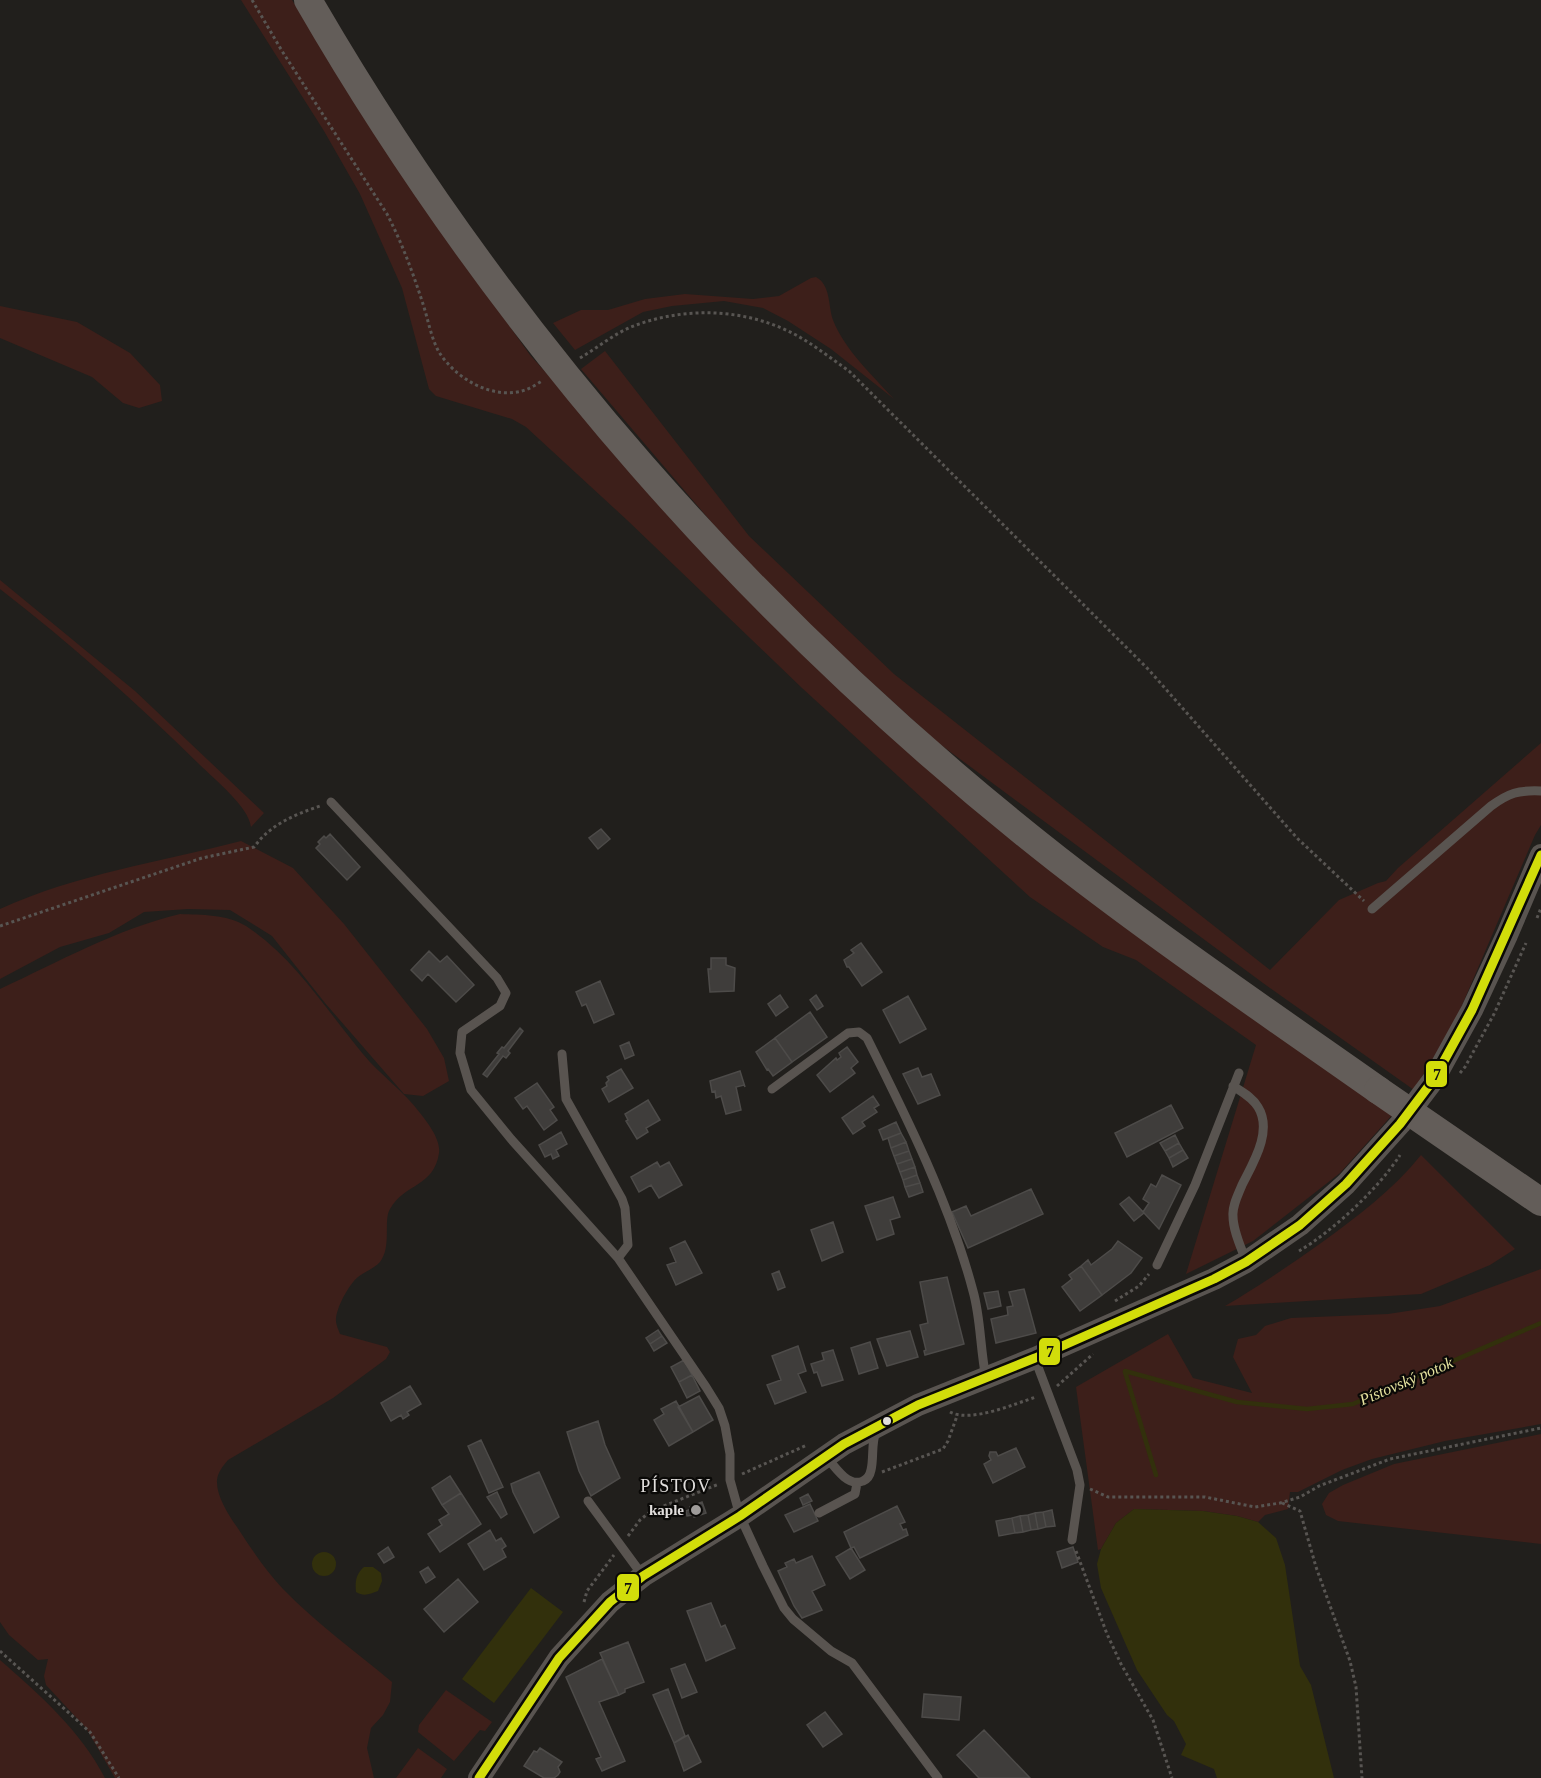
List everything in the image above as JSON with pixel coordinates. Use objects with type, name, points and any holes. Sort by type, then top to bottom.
[{"type":"main road","points":[[308,0],[351,75],[412,169],[470,252],[542,347],[628,451],[704,536],[784,618],[868,698],[940,762],[1057,859],[1211,973],[1541,1202]]},
{"type":"street","points":[[479,1778],[559,1658],[610,1602],[643,1576],[740,1516],[826,1456],[878,1426],[918,1405],[1035,1358],[1214,1279],[1246,1262],[1300,1225],[1346,1184],[1400,1124],[1434,1079],[1472,1010],[1541,855]]},
{"type":"lane","points":[[1372,909],[1491,806],[1508,794],[1525,790],[1541,791]]},
{"type":"lane","points":[[331,802],[497,978],[506,993],[500,1006],[462,1032],[460,1053],[471,1090],[618,1258],[718,1408],[725,1426],[730,1454],[730,1480],[740,1516],[763,1566],[793,1619],[831,1651],[852,1663],[938,1778]]},
{"type":"lane","points":[[772,1089],[848,1033],[859,1032],[867,1038],[903,1112],[960,1246],[974,1294],[986,1378]]},
{"type":"lane","points":[[562,1054],[564,1088],[569,1106],[625,1208],[628,1245],[618,1258]]},
{"type":"lane","points":[[1157,1265],[1195,1185],[1239,1073]]},
{"type":"lane","points":[[1233,1086],[1251,1098],[1258,1107],[1263,1123],[1259,1145],[1236,1198],[1232,1215],[1246,1262]]},
{"type":"lane","points":[[1035,1358],[1065,1436],[1080,1485],[1072,1540]]},
{"type":"lane","points":[[826,1456],[850,1481],[857,1483],[867,1479],[871,1472],[872,1443],[878,1426]]},
{"type":"lane","points":[[819,1513],[855,1494],[857,1483]]},
{"type":"lane","points":[[588,1501],[643,1576]]},
{"type":"path","points":[[252,0],[282,51],[387,214],[415,281],[438,350],[450,368],[464,379],[502,392],[524,390],[545,380]]},
{"type":"path","points":[[579,359],[629,328],[672,315],[699,312],[756,318],[796,335],[849,371],[1149,670],[1291,831],[1372,909]]},
{"type":"path","points":[[0,926],[202,858],[254,846],[265,832],[299,813],[331,802]]},
{"type":"path","points":[[871,1472],[883,1472],[943,1449],[958,1416]]},
{"type":"path","points":[[1080,1485],[1108,1497],[1205,1497],[1255,1507],[1300,1497],[1318,1486],[1390,1459],[1541,1428]]},
{"type":"path","points":[[590,1588],[640,1520],[651,1511],[730,1480]]},
{"type":"path","points":[[1280,1503],[1300,1511],[1316,1568],[1350,1661],[1356,1687],[1362,1778]]},
{"type":"path","points":[[1072,1540],[1107,1634],[1121,1664],[1153,1720],[1172,1778]]},
{"type":"path","points":[[0,1651],[90,1732],[119,1778]]},
{"type":"shaded area","points":[[241,0],[292,0],[396,166],[530,355],[746,594],[1393,1114],[1340,1173],[1253,1241],[1186,1274],[1256,1045],[1136,960],[1103,947],[1030,897],[802,688],[627,520],[526,427],[512,419],[436,396],[429,389],[402,288],[360,194],[324,131]]},
{"type":"shaded area","points":[[816,277],[827,290],[833,320],[844,341],[894,399],[831,349],[763,308],[724,301],[672,306],[643,312],[575,350],[553,323],[581,310],[608,310],[645,299],[685,294],[753,299],[779,296]]},
{"type":"shaded area","points":[[0,306],[77,322],[130,353],[160,385],[162,401],[139,408],[123,403],[92,377],[0,338]]},
{"type":"shaded area","points":[[605,351],[749,536],[894,674],[1270,970],[1339,900],[1386,881],[1541,743],[1541,825],[1454,1024],[1414,1090],[1263,983],[937,742],[799,616],[713,524],[581,369]]},
{"type":"shaded area","points":[[0,580],[135,691],[264,813],[251,827],[249,819],[238,802],[222,785],[103,674],[0,589]]},
{"type":"shaded area","points":[[241,841],[293,868],[344,924],[427,1029],[444,1058],[449,1081],[423,1096],[404,1094],[325,1003],[272,936],[230,910],[188,909],[144,912],[109,933],[60,947],[0,979],[0,909],[89,878]]},
{"type":"shaded area","points":[[180,914],[214,916],[238,922],[279,953],[295,969],[370,1062],[414,1105],[438,1143],[439,1153],[431,1172],[403,1194],[390,1209],[384,1256],[375,1266],[354,1280],[336,1316],[340,1334],[387,1347],[390,1352],[386,1359],[333,1398],[228,1460],[217,1480],[221,1500],[228,1513],[254,1553],[277,1582],[309,1614],[392,1682],[390,1702],[383,1715],[371,1728],[367,1748],[374,1778],[115,1778],[86,1728],[46,1685],[44,1676],[48,1659],[38,1660],[9,1635],[0,1622],[0,989],[111,937]]},
{"type":"shaded area","points":[[1421,1155],[1515,1249],[1490,1265],[1421,1294],[1225,1306],[1348,1223],[1387,1191]]},
{"type":"shaded area","points":[[1541,1269],[1541,1424],[1445,1441],[1372,1459],[1342,1470],[1298,1492],[1290,1492],[1288,1509],[1265,1515],[1258,1522],[1203,1511],[1134,1509],[1116,1523],[1101,1549],[1098,1550],[1076,1387],[1168,1334],[1193,1378],[1252,1393],[1233,1357],[1238,1339],[1256,1335],[1265,1326],[1291,1318],[1388,1314],[1440,1306]]},
{"type":"shaded area","points":[[1541,1434],[1541,1544],[1338,1521],[1326,1515],[1322,1504],[1329,1493],[1343,1485],[1394,1464]]},
{"type":"shaded area","points":[[1134,1509],[1203,1511],[1237,1516],[1258,1522],[1276,1538],[1285,1565],[1300,1666],[1311,1685],[1334,1778],[1217,1778],[1214,1769],[1181,1755],[1186,1744],[1174,1721],[1167,1715],[1137,1670],[1101,1588],[1097,1564],[1101,1549],[1116,1523]]},
{"type":"shaded area","points":[[324,1552],[333,1555],[336,1564],[333,1573],[324,1576],[315,1573],[312,1564],[315,1555]]},
{"type":"shaded area","points":[[364,1567],[373,1567],[381,1573],[382,1581],[378,1591],[364,1595],[356,1592],[356,1584],[359,1572]]},
{"type":"shaded area","points":[[531,1588],[563,1612],[494,1703],[462,1679]]},
{"type":"shaded area","points":[[0,1660],[58,1714],[84,1744],[105,1778],[0,1778]]},
{"type":"shaded area","points":[[446,1690],[492,1722],[485,1731],[480,1730],[454,1761],[418,1732],[419,1725]]},
{"type":"shaded area","points":[[418,1748],[447,1769],[441,1778],[396,1778]]},
{"type":"building","points":[[601,829],[610,839],[598,849],[589,838]]},
{"type":"building","points":[[330,834],[360,867],[347,880],[316,848],[324,836],[326,838]]},
{"type":"building","points":[[861,943],[882,972],[862,986],[844,960],[854,953],[851,950]]},
{"type":"building","points":[[429,951],[440,962],[447,956],[474,985],[456,1002],[428,974],[422,981],[411,970]]},
{"type":"building","points":[[711,958],[726,958],[726,965],[735,968],[734,991],[710,992],[708,969],[711,969]]},
{"type":"building","points":[[600,981],[614,1014],[594,1023],[586,1004],[582,1006],[576,992]]},
{"type":"building","points":[[780,995],[788,1007],[776,1016],[768,1004]]},
{"type":"building","points":[[816,995],[823,1006],[817,1010],[810,1000]]},
{"type":"building","points":[[908,996],[926,1029],[900,1043],[883,1010]]},
{"type":"building","points":[[810,1012],[827,1037],[792,1062],[775,1038]]},
{"type":"building","points":[[520,1028],[523,1031],[508,1051],[510,1053],[506,1058],[503,1056],[487,1077],[483,1074],[499,1054],[497,1053]]},
{"type":"building","points":[[775,1038],[792,1062],[773,1076],[756,1052]]},
{"type":"building","points":[[629,1042],[634,1055],[625,1059],[620,1046]]},
{"type":"building","points":[[847,1047],[858,1062],[851,1068],[855,1073],[830,1092],[817,1075],[836,1058],[837,1060],[841,1057],[839,1053]]},
{"type":"building","points":[[918,1068],[922,1077],[931,1074],[940,1095],[918,1104],[903,1074]]},
{"type":"building","points":[[621,1069],[633,1088],[609,1102],[602,1089],[607,1086],[606,1083],[609,1080],[607,1077]]},
{"type":"building","points":[[740,1071],[745,1087],[744,1085],[736,1087],[741,1110],[726,1114],[721,1096],[716,1098],[710,1081]]},
{"type":"building","points":[[537,1083],[554,1107],[550,1110],[557,1120],[544,1130],[527,1106],[523,1109],[515,1098]]},
{"type":"building","points":[[873,1096],[879,1105],[874,1108],[877,1112],[862,1122],[865,1126],[853,1134],[842,1118]]},
{"type":"building","points":[[648,1100],[660,1120],[646,1128],[648,1132],[637,1139],[626,1121],[628,1120],[625,1114]]},
{"type":"building","points":[[1171,1105],[1183,1128],[1127,1157],[1115,1133]]},
{"type":"building","points":[[896,1122],[901,1133],[883,1140],[879,1130]]},
{"type":"building","points":[[561,1132],[567,1144],[556,1150],[559,1156],[553,1159],[551,1154],[545,1157],[539,1145]]},
{"type":"building","points":[[901,1133],[906,1142],[891,1148],[888,1138]]},
{"type":"building","points":[[1175,1135],[1179,1143],[1165,1151],[1160,1143]]},
{"type":"building","points":[[906,1142],[909,1151],[894,1156],[891,1148]]},
{"type":"building","points":[[1179,1143],[1183,1150],[1169,1158],[1165,1151]]},
{"type":"building","points":[[1183,1150],[1188,1158],[1173,1167],[1169,1158]]},
{"type":"building","points":[[909,1151],[912,1159],[897,1164],[894,1156]]},
{"type":"building","points":[[912,1159],[915,1167],[900,1172],[897,1164]]},
{"type":"building","points":[[657,1162],[660,1167],[669,1162],[682,1185],[659,1198],[651,1185],[639,1192],[631,1177]]},
{"type":"building","points":[[915,1167],[917,1175],[903,1180],[900,1172]]},
{"type":"building","points":[[917,1175],[920,1183],[905,1187],[903,1180]]},
{"type":"building","points":[[1162,1175],[1181,1185],[1159,1229],[1143,1212],[1149,1203],[1143,1199],[1151,1184],[1156,1187]]},
{"type":"building","points":[[920,1183],[923,1192],[909,1197],[905,1187]]},
{"type":"building","points":[[1031,1189],[1043,1214],[968,1248],[952,1212],[966,1206],[971,1216]]},
{"type":"building","points":[[893,1197],[900,1217],[890,1220],[894,1234],[877,1240],[865,1206]]},
{"type":"building","points":[[1129,1197],[1144,1213],[1134,1221],[1120,1204]]},
{"type":"building","points":[[833,1222],[843,1252],[822,1261],[811,1230]]},
{"type":"building","points":[[685,1241],[702,1273],[676,1285],[667,1265],[676,1262],[670,1248]]},
{"type":"building","points":[[1118,1241],[1142,1258],[1131,1273],[1102,1295],[1081,1266],[1088,1260],[1091,1265],[1112,1249]]},
{"type":"building","points":[[1081,1266],[1102,1295],[1080,1311],[1062,1287],[1072,1279],[1069,1275]]},
{"type":"building","points":[[779,1271],[785,1287],[778,1290],[772,1274]]},
{"type":"building","points":[[947,1277],[964,1344],[925,1355],[926,1350],[920,1325],[928,1323],[920,1282]]},
{"type":"building","points":[[1024,1289],[1036,1333],[996,1343],[991,1319],[1008,1315],[1007,1307],[1013,1306],[1009,1292]]},
{"type":"building","points":[[998,1291],[1001,1306],[988,1309],[984,1293]]},
{"type":"building","points":[[658,1330],[662,1336],[650,1344],[646,1338]]},
{"type":"building","points":[[910,1331],[918,1357],[887,1366],[877,1339]]},
{"type":"building","points":[[662,1336],[667,1343],[654,1351],[650,1344]]},
{"type":"building","points":[[870,1342],[878,1368],[859,1374],[851,1348]]},
{"type":"building","points":[[798,1346],[806,1371],[798,1374],[806,1392],[775,1404],[767,1385],[781,1380],[772,1356]]},
{"type":"building","points":[[833,1350],[843,1380],[822,1386],[811,1364],[824,1360],[822,1353]]},
{"type":"building","points":[[684,1360],[692,1375],[679,1382],[671,1367]]},
{"type":"building","points":[[692,1375],[700,1391],[687,1398],[679,1382]]},
{"type":"building","points":[[410,1386],[421,1404],[407,1412],[409,1415],[403,1419],[401,1415],[391,1421],[381,1403]]},
{"type":"building","points":[[699,1396],[713,1420],[693,1432],[678,1407]]},
{"type":"building","points":[[676,1401],[693,1432],[669,1446],[654,1420],[664,1414],[661,1409]]},
{"type":"building","points":[[598,1421],[605,1445],[620,1478],[591,1496],[579,1471],[567,1432]]},
{"type":"building","points":[[481,1440],[503,1487],[489,1493],[468,1446]]},
{"type":"building","points":[[1016,1448],[1025,1467],[993,1483],[984,1464],[991,1460],[990,1452],[996,1452],[998,1456]]},
{"type":"building","points":[[539,1472],[559,1517],[534,1533],[511,1484]]},
{"type":"building","points":[[450,1476],[461,1493],[442,1505],[432,1488]]},
{"type":"building","points":[[497,1492],[507,1514],[501,1518],[487,1497]]},
{"type":"building","points":[[461,1493],[481,1524],[440,1552],[428,1534],[442,1525],[439,1520],[449,1514],[442,1505]]},
{"type":"building","points":[[808,1494],[812,1501],[803,1505],[800,1498]]},
{"type":"building","name":"kaple","points":[[702,1502],[706,1513],[694,1517],[693,1515],[687,1516],[686,1511],[691,1509],[690,1507]]},
{"type":"building","points":[[810,1504],[818,1521],[794,1532],[785,1515]]},
{"type":"building","points":[[897,1506],[905,1522],[900,1524],[903,1530],[906,1529],[908,1535],[860,1558],[854,1547],[851,1548],[844,1532]]},
{"type":"building","points":[[1052,1510],[1055,1526],[1046,1527],[1043,1512]]},
{"type":"building","points":[[1043,1512],[1046,1527],[1038,1529],[1035,1513]]},
{"type":"building","points":[[1035,1513],[1038,1529],[1031,1530],[1028,1515]]},
{"type":"building","points":[[1028,1515],[1031,1530],[1023,1532],[1020,1516]]},
{"type":"building","points":[[1020,1516],[1023,1532],[1015,1533],[1012,1518]]},
{"type":"building","points":[[1012,1518],[1015,1533],[999,1536],[996,1521]]},
{"type":"building","points":[[490,1530],[496,1541],[501,1538],[506,1546],[502,1549],[506,1557],[484,1570],[468,1544]]},
{"type":"building","points":[[388,1547],[394,1557],[384,1563],[378,1554]]},
{"type":"building","points":[[1073,1547],[1078,1562],[1062,1568],[1057,1552]]},
{"type":"building","points":[[851,1548],[865,1570],[850,1579],[836,1557]]},
{"type":"building","points":[[812,1556],[825,1585],[812,1591],[822,1610],[802,1618],[778,1571],[787,1567],[785,1563],[794,1559],[796,1563]]},
{"type":"building","points":[[428,1567],[435,1577],[426,1583],[420,1572]]},
{"type":"building","points":[[458,1579],[478,1602],[444,1632],[424,1609]]},
{"type":"building","points":[[711,1603],[721,1627],[725,1625],[735,1648],[706,1661],[687,1611]]},
{"type":"building","points":[[628,1642],[644,1682],[625,1689],[625,1692],[619,1695],[600,1653]]},
{"type":"building","points":[[602,1659],[619,1695],[599,1702],[625,1761],[602,1771],[596,1759],[601,1757],[566,1677]]},
{"type":"building","points":[[685,1664],[697,1692],[682,1698],[671,1669]]},
{"type":"building","points":[[668,1689],[685,1736],[674,1743],[653,1695]]},
{"type":"building","points":[[924,1694],[961,1697],[959,1720],[922,1717]]},
{"type":"building","points":[[825,1712],[842,1734],[823,1747],[807,1725]]},
{"type":"building","points":[[984,1730],[1030,1778],[979,1778],[957,1755]]},
{"type":"building","points":[[688,1735],[701,1762],[684,1771],[674,1743]]},
{"type":"building","points":[[540,1748],[562,1762],[558,1767],[560,1772],[554,1778],[544,1778],[524,1766],[534,1751],[537,1752]]},
{"type":"waterway","name":"Pístovský potok","points":[[1125,1371],[1237,1402],[1307,1409],[1353,1404],[1541,1323]]},
{"type":"waterway","points":[[1125,1372],[1156,1475]]},
{"type":"transit line","name":"7","points":[[479,1778],[559,1658],[610,1602],[643,1576],[740,1516],[844,1444],[918,1405],[1035,1358],[1214,1279],[1246,1262],[1300,1225],[1346,1184],[1400,1124],[1434,1079],[1472,1010],[1541,855]]},
{"type":"place","name":"kaple","points":[[696,1510]]},
{"type":"district","name":"PÍSTOV","points":[[676,1486]]}]
